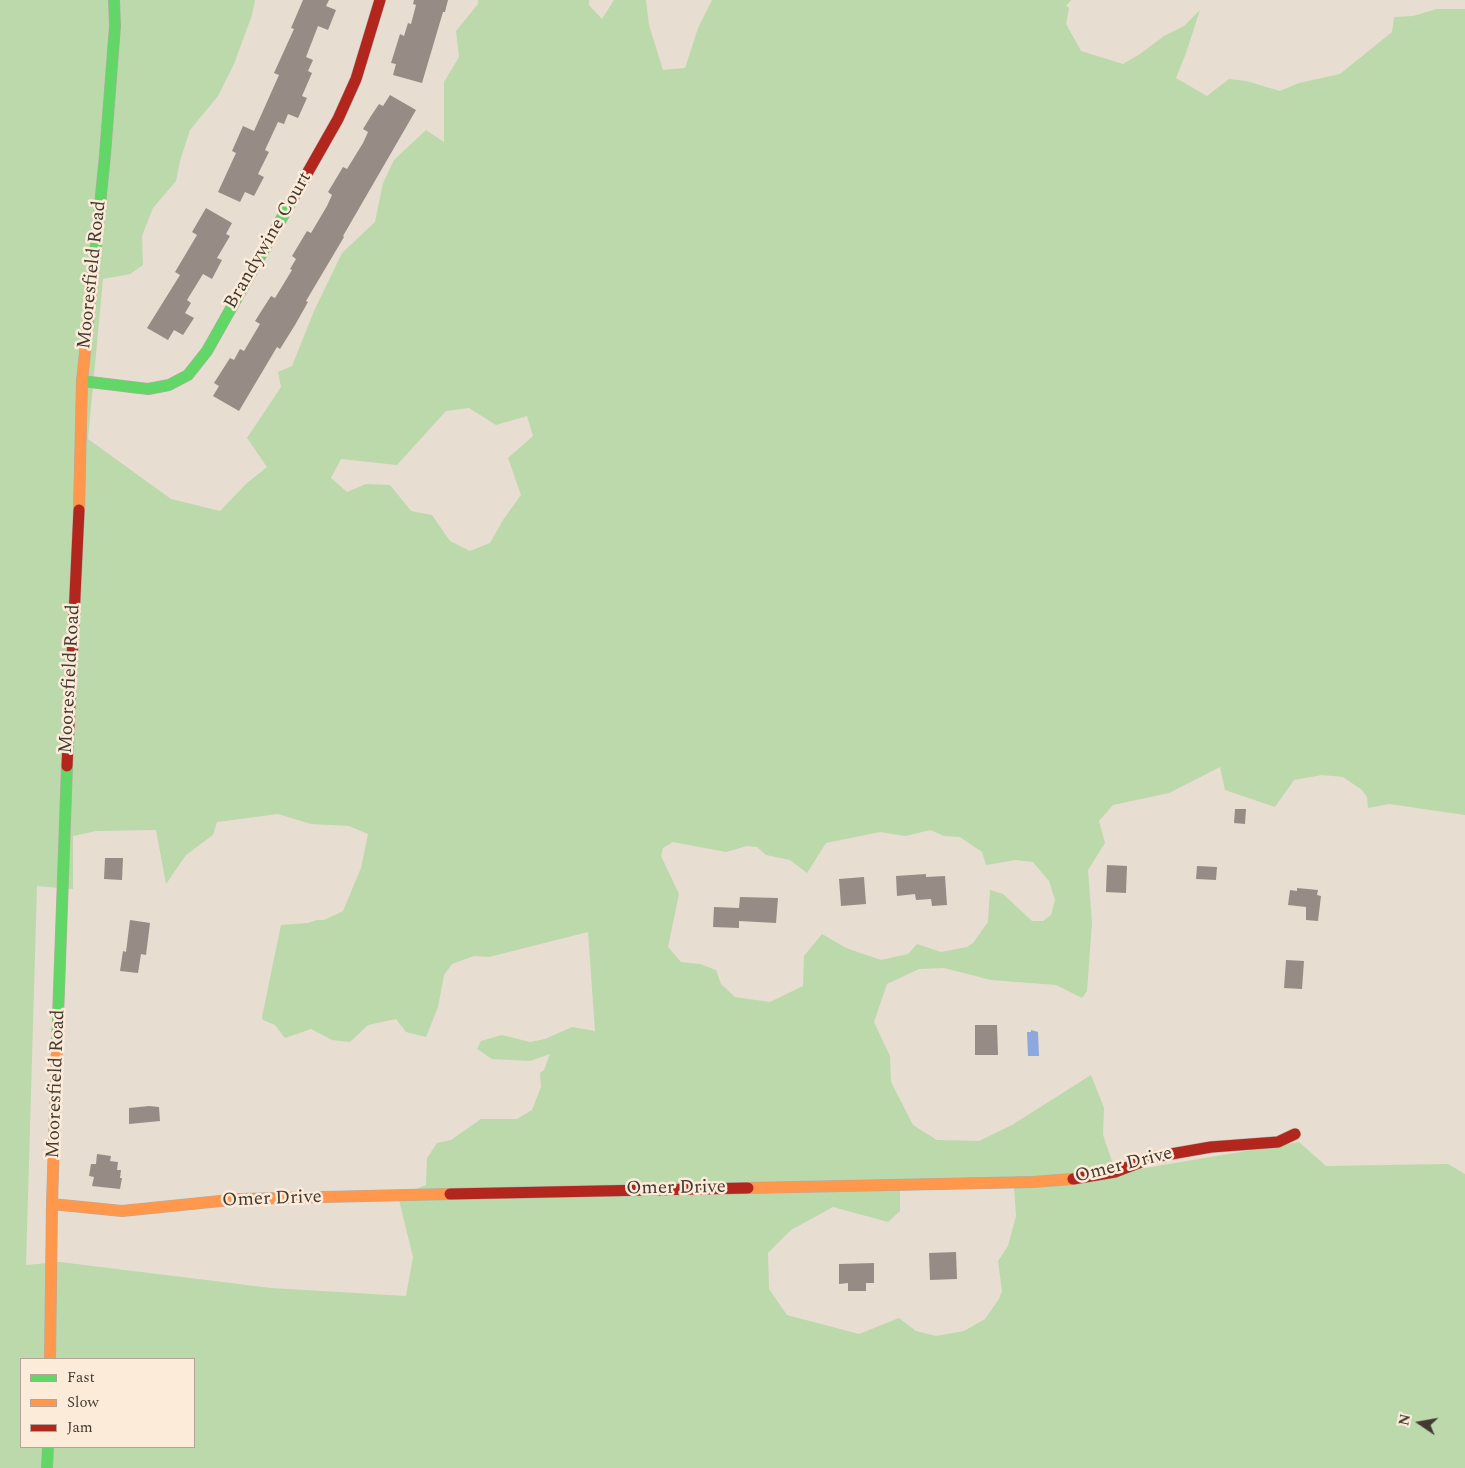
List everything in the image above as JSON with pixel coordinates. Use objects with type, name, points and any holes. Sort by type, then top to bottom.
[{"type":"street","name":"Mooresfield Road","points":[[50,1358],[52,1204],[69,702],[79,527],[82,381],[105,155],[115,26],[114,0]]},
{"type":"street","name":"Brandywine Court","points":[[82,381],[148,389],[169,385],[188,375],[207,351],[338,119],[356,79],[380,0]]},
{"type":"street","name":"Omer Drive","points":[[52,1204],[122,1211],[240,1199],[1067,1180],[1115,1172],[1154,1158],[1211,1147],[1278,1142],[1295,1134]]},
{"type":"street","points":[[47,1468],[48,1448]]},
{"type":"green space","points":[[0,0],[255,0],[252,15],[234,64],[218,96],[190,130],[176,181],[153,208],[142,236],[143,265],[130,274],[103,279],[88,439],[171,499],[220,511],[247,483],[267,467],[247,438],[281,387],[278,372],[292,366],[314,311],[342,253],[375,222],[383,183],[394,160],[426,130],[444,142],[444,82],[459,57],[456,31],[478,4],[478,0],[589,0],[589,5],[602,19],[614,0],[646,0],[649,25],[663,70],[685,68],[698,28],[712,0],[1071,0],[1066,6],[1069,8],[1066,24],[1081,51],[1123,64],[1164,36],[1184,26],[1200,10],[1176,78],[1207,96],[1229,79],[1246,81],[1280,91],[1299,83],[1340,74],[1392,32],[1394,17],[1413,16],[1437,9],[1465,9],[1465,815],[1389,804],[1368,808],[1367,797],[1362,790],[1343,777],[1322,775],[1294,780],[1275,807],[1225,790],[1220,767],[1169,793],[1113,805],[1099,821],[1105,843],[1088,870],[1092,923],[1087,991],[1082,998],[1056,985],[991,980],[944,968],[919,969],[887,984],[874,1022],[890,1056],[891,1082],[913,1125],[937,1140],[979,1141],[1012,1125],[1091,1075],[1104,1108],[1103,1135],[1116,1173],[1299,1142],[1326,1166],[1448,1164],[1465,1174],[1465,1468],[0,1468]],"holes":[[[469,408],[496,425],[527,416],[533,436],[508,458],[521,495],[503,520],[490,543],[470,551],[450,541],[432,515],[411,511],[390,485],[366,484],[347,492],[331,478],[341,459],[397,465],[446,411]],[[278,814],[311,824],[349,826],[368,834],[361,868],[343,911],[324,920],[281,925],[262,1017],[263,1020],[275,1025],[285,1038],[311,1029],[332,1040],[350,1042],[368,1025],[396,1019],[406,1032],[426,1037],[438,1007],[444,975],[452,964],[474,956],[489,957],[588,932],[595,1031],[572,1027],[545,1039],[530,1042],[502,1035],[481,1041],[477,1049],[492,1059],[530,1061],[550,1054],[544,1070],[540,1073],[541,1087],[532,1110],[517,1119],[481,1119],[451,1140],[437,1143],[427,1158],[426,1185],[398,1196],[413,1257],[406,1296],[271,1288],[60,1262],[26,1265],[37,886],[73,889],[73,836],[96,831],[156,830],[166,884],[186,855],[213,835],[217,822]],[[930,830],[944,836],[960,837],[982,852],[986,865],[1016,860],[1033,862],[1049,881],[1055,900],[1051,915],[1043,921],[1032,921],[1003,894],[990,890],[988,922],[973,943],[967,947],[941,952],[917,944],[908,954],[881,960],[846,948],[822,934],[804,956],[803,986],[770,1002],[735,997],[721,984],[716,970],[700,964],[681,962],[668,947],[679,894],[661,856],[663,848],[673,842],[726,852],[747,846],[757,847],[766,855],[790,860],[807,873],[826,843],[880,832],[906,836]],[[900,1185],[1014,1187],[1016,1216],[1008,1246],[998,1261],[1002,1291],[999,1299],[985,1319],[964,1331],[936,1336],[916,1331],[899,1318],[859,1334],[787,1315],[769,1289],[768,1253],[791,1230],[833,1207],[888,1222],[900,1211]]]},
{"type":"water","points":[[1031,1030],[1038,1032],[1039,1056],[1028,1056],[1027,1032],[1031,1032]]},
{"type":"building","points":[[303,0],[329,0],[326,6],[336,10],[328,30],[318,26],[306,57],[313,60],[308,71],[312,73],[302,96],[307,98],[298,118],[288,114],[284,124],[278,122],[265,150],[269,152],[258,174],[264,177],[254,196],[245,192],[240,202],[218,192],[236,153],[232,151],[243,126],[254,131],[279,75],[274,73],[294,29],[291,28]]},
{"type":"building","points":[[414,0],[448,0],[422,83],[393,75],[396,64],[391,63],[400,34],[404,36],[408,23],[411,24],[416,5],[413,4]]},
{"type":"building","points":[[390,95],[416,110],[306,301],[308,302],[295,325],[280,349],[277,347],[239,411],[213,396],[219,386],[214,383],[230,358],[234,360],[240,349],[244,351],[260,324],[255,321],[271,296],[275,298],[292,270],[290,269],[296,259],[292,256],[307,231],[311,233],[327,206],[332,195],[328,192],[343,167],[347,169],[363,143],[368,132],[363,129],[379,104],[383,106]]},
{"type":"building","points":[[206,208],[232,223],[226,234],[230,236],[217,258],[222,260],[212,279],[203,274],[187,300],[191,303],[185,313],[194,318],[183,335],[174,330],[168,340],[147,328],[180,275],[175,272],[197,235],[192,232]]},
{"type":"building","points":[[1235,809],[1246,809],[1245,824],[1234,823]]},
{"type":"building","points":[[105,858],[123,858],[122,880],[104,879]]},
{"type":"building","points":[[1107,865],[1127,866],[1126,893],[1106,892]]},
{"type":"building","points":[[1197,866],[1217,867],[1216,880],[1196,879]]},
{"type":"building","points":[[926,874],[926,877],[945,876],[947,905],[932,906],[931,899],[916,900],[915,894],[897,896],[896,876]]},
{"type":"building","points":[[864,877],[866,904],[841,906],[839,879]]},
{"type":"building","points":[[1297,888],[1318,890],[1317,895],[1321,896],[1318,921],[1306,920],[1306,907],[1288,905],[1290,890],[1297,891]]},
{"type":"building","points":[[740,897],[778,898],[776,923],[739,921],[739,928],[713,927],[714,907],[739,908]]},
{"type":"building","points":[[130,920],[150,923],[146,955],[141,954],[138,973],[120,971],[123,951],[126,952]]},
{"type":"building","points":[[1286,960],[1304,961],[1302,989],[1284,988]]},
{"type":"building","points":[[975,1025],[997,1025],[998,1055],[975,1055]]},
{"type":"building","points":[[159,1107],[160,1121],[129,1124],[129,1108]]},
{"type":"building","points":[[97,1154],[111,1156],[110,1161],[118,1162],[117,1170],[121,1170],[120,1178],[122,1178],[120,1189],[92,1186],[94,1177],[89,1176],[91,1164],[96,1164]]},
{"type":"building","points":[[956,1252],[957,1279],[930,1280],[929,1253]]},
{"type":"building","points":[[874,1263],[874,1283],[866,1283],[866,1291],[848,1291],[848,1283],[839,1284],[839,1264]]},
{"type":"traffic: fast","points":[[94,265],[115,26],[114,0]]},
{"type":"traffic: fast","points":[[82,381],[148,389],[169,385],[188,375],[207,351],[292,200]]},
{"type":"traffic: fast","points":[[57,1045],[67,766]]},
{"type":"traffic: fast","points":[[47,1468],[48,1448]]},
{"type":"traffic: slow","points":[[79,510],[82,381],[94,265]]},
{"type":"traffic: slow","points":[[50,1358],[57,1045]]},
{"type":"traffic: slow","points":[[748,1188],[1033,1182],[1073,1179]]},
{"type":"traffic: slow","points":[[52,1204],[122,1211],[240,1199],[450,1194]]},
{"type":"traffic: jam","points":[[292,200],[338,119],[356,79],[380,0]]},
{"type":"traffic: jam","points":[[67,766],[79,510]]},
{"type":"traffic: jam","points":[[1073,1179],[1115,1172],[1154,1157],[1211,1147],[1278,1142],[1295,1134]]},
{"type":"traffic: jam","points":[[450,1194],[748,1188]]}]
